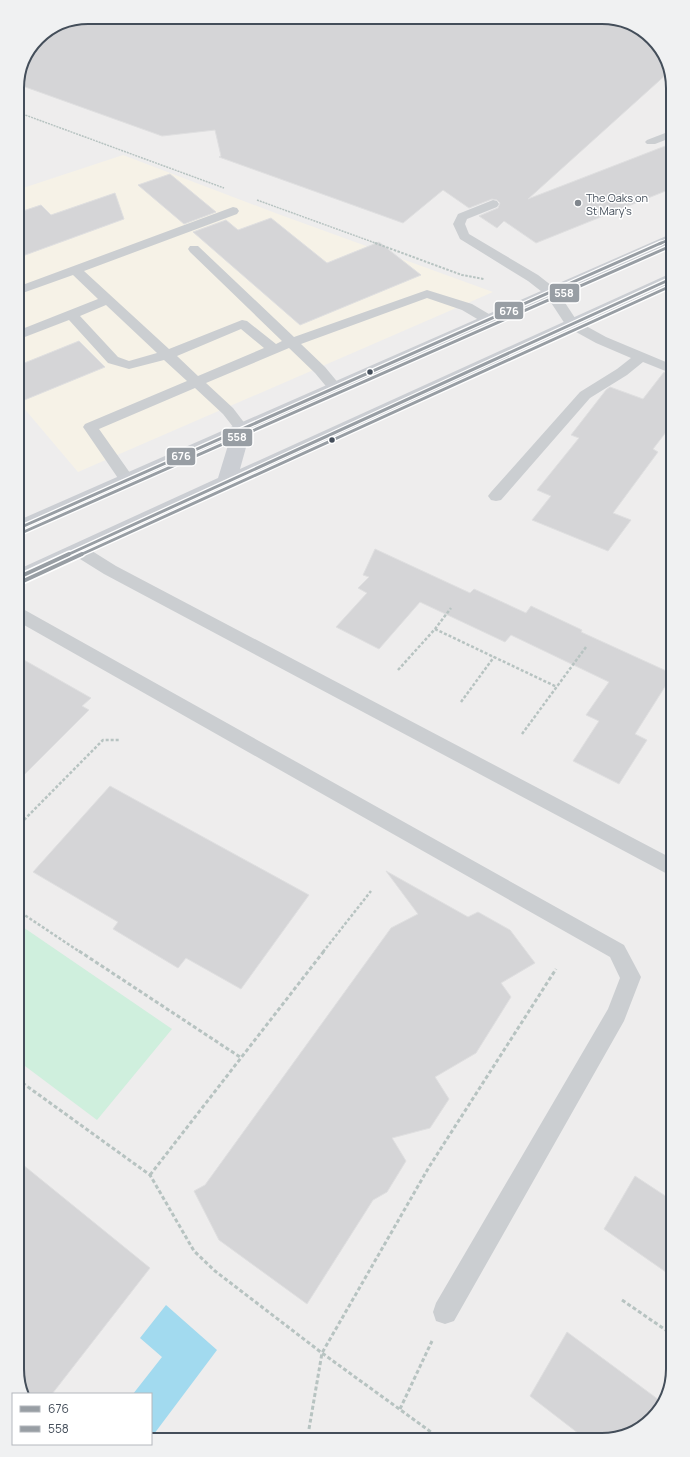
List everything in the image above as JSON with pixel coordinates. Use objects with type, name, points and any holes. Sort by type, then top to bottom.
[{"type":"main road","points":[[24,526],[666,241]]},
{"type":"main road","points":[[24,575],[666,281]]},
{"type":"main road","points":[[227,481],[242,429]]},
{"type":"lane","points":[[651,142],[666,136]]},
{"type":"lane","points":[[493,204],[462,217],[459,224],[464,236],[533,278],[551,292],[572,324],[641,357],[666,367]]},
{"type":"lane","points":[[24,288],[233,211]]},
{"type":"lane","points":[[194,249],[320,370],[335,388]]},
{"type":"lane","points":[[75,270],[228,411],[242,429]]},
{"type":"lane","points":[[128,480],[90,427],[274,349],[427,294],[467,307],[489,320]]},
{"type":"lane","points":[[24,333],[107,300]]},
{"type":"lane","points":[[71,314],[114,360],[129,365],[167,355],[242,324],[274,349]]},
{"type":"lane","points":[[496,496],[585,395],[622,372],[641,357]]},
{"type":"lane","points":[[78,550],[110,570],[666,865]]},
{"type":"lane","points":[[24,617],[617,951],[631,977],[617,1014],[445,1312]]},
{"type":"path","points":[[24,115],[224,188]]},
{"type":"path","points":[[254,199],[462,275],[476,279],[490,279]]},
{"type":"path","points":[[398,670],[435,629],[451,608]]},
{"type":"path","points":[[435,629],[557,687]]},
{"type":"path","points":[[522,734],[586,648]]},
{"type":"path","points":[[460,702],[494,657]]},
{"type":"path","points":[[24,820],[102,740],[119,740]]},
{"type":"path","points":[[150,1175],[240,1057],[371,891]]},
{"type":"path","points":[[24,915],[240,1057]]},
{"type":"path","points":[[309,1429],[322,1353],[429,1167],[556,969]]},
{"type":"path","points":[[24,1084],[150,1175],[194,1251],[215,1271],[322,1353],[433,1433]]},
{"type":"path","points":[[622,1300],[666,1330]]},
{"type":"path","points":[[400,1409],[445,1312]]},
{"type":"shaded area","points":[[123,155],[278,214],[493,292],[78,472],[24,408],[24,188]]},
{"type":"green space","points":[[24,928],[172,1029],[97,1120],[24,1065]]},
{"type":"water","points":[[166,1305],[217,1350],[155,1433],[152,1433],[152,1393],[134,1393],[162,1357],[140,1338]]},
{"type":"building","points":[[88,24],[606,24],[622,27],[644,40],[655,53],[665,76],[528,199],[666,146],[666,191],[536,243],[504,221],[497,228],[479,216],[498,208],[500,203],[497,200],[492,199],[469,208],[443,190],[403,223],[219,157],[221,156],[215,130],[162,136],[24,87],[26,72],[37,49],[46,40],[68,27]]},
{"type":"building","points":[[170,174],[216,212],[184,224],[138,185]]},
{"type":"building","points":[[115,193],[124,219],[24,255],[24,211],[41,205],[51,215]]},
{"type":"building","points":[[271,218],[327,263],[379,242],[421,275],[300,325],[193,232],[226,220],[238,230]]},
{"type":"building","points":[[79,341],[105,367],[24,400],[24,363]]},
{"type":"building","points":[[664,372],[666,373],[666,432],[653,449],[658,452],[613,513],[631,520],[608,551],[532,520],[551,496],[537,490],[579,438],[571,435],[606,390],[610,387],[643,399]]},
{"type":"building","points":[[375,549],[470,593],[474,589],[526,613],[531,606],[582,630],[581,632],[666,671],[666,685],[635,734],[647,740],[619,784],[573,761],[599,721],[586,715],[609,682],[511,635],[505,642],[420,602],[379,649],[336,627],[367,593],[358,588],[369,577],[363,575]]},
{"type":"building","points":[[24,660],[91,698],[82,706],[89,710],[24,775]]},
{"type":"building","points":[[110,786],[309,895],[241,989],[186,958],[178,968],[113,929],[118,922],[33,872]]},
{"type":"building","points":[[386,871],[468,917],[478,912],[510,930],[535,963],[501,983],[511,997],[476,1053],[435,1077],[449,1099],[430,1128],[392,1138],[406,1161],[387,1192],[373,1200],[307,1304],[219,1240],[194,1191],[205,1185],[391,928],[418,914]]},
{"type":"building","points":[[24,1166],[150,1268],[53,1393],[30,1393],[25,1381],[24,1369]]},
{"type":"building","points":[[635,1176],[666,1196],[666,1272],[604,1229]]},
{"type":"building","points":[[567,1332],[658,1399],[644,1417],[626,1428],[614,1432],[578,1433],[530,1396]]},
{"type":"transit line","name":"676","points":[[24,526],[666,241]]},
{"type":"transit line","name":"558","points":[[24,532],[666,248]]},
{"type":"transit line","name":"676","points":[[24,575],[666,281]]},
{"type":"transit line","name":"558","points":[[24,581],[666,288]]},
{"type":"place","name":"The Oaks on St Mary's","points":[[578,203]]}]
